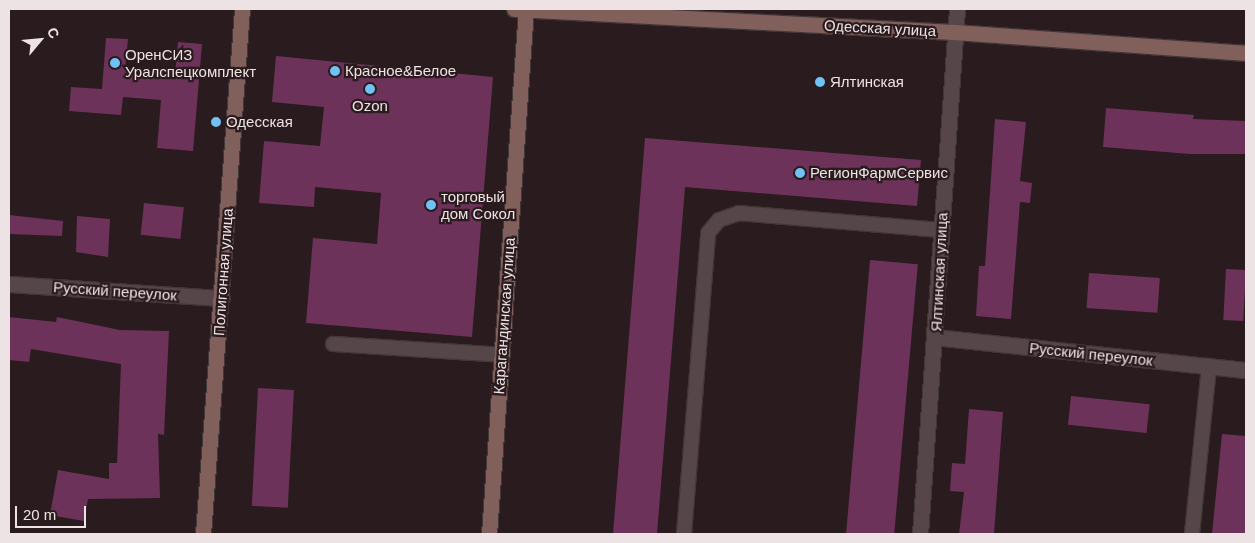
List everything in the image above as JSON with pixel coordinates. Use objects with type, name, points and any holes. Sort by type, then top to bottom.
[{"type":"main road","name":"Полигонная улица","points":[[202,534],[222,298],[242,9]]},
{"type":"main road","name":"Одесская улица","points":[[522,9],[956,32],[1246,53]]},
{"type":"main road","name":"Карагандинская улица","points":[[490,534],[522,9]]},
{"type":"street","name":"Ялтинская улица","points":[[920,534],[936,337],[957,9]]},
{"type":"street","name":"Русский переулок","points":[[9,284],[222,298]]},
{"type":"street","name":"Русский переулок","points":[[936,337],[1246,370]]},
{"type":"lane","points":[[684,534],[708,233],[718,220],[739,213],[942,230]]},
{"type":"lane","points":[[333,344],[502,355]]},
{"type":"lane","points":[[1192,534],[1209,366]]},
{"type":"building","points":[[106,38],[128,39],[125,70],[175,74],[178,42],[202,44],[193,151],[157,148],[161,100],[123,97],[121,115],[69,111],[71,87],[102,89]]},
{"type":"building","name":"торговый дом Сокол","points":[[276,56],[493,77],[472,337],[306,323],[313,238],[377,244],[381,193],[315,187],[314,207],[259,203],[264,141],[320,146],[324,107],[272,102]]},
{"type":"building","points":[[1106,108],[1194,115],[1193,119],[1246,121],[1246,154],[1190,154],[1103,147]]},
{"type":"building","points":[[995,119],[1026,122],[1020,181],[1032,183],[1030,203],[1020,202],[1011,319],[976,316],[979,266],[985,266]]},
{"type":"building","points":[[645,138],[921,160],[917,206],[685,187],[657,534],[613,534]]},
{"type":"building","points":[[144,203],[184,207],[180,239],[141,235]]},
{"type":"building","points":[[9,215],[63,221],[62,236],[9,234]]},
{"type":"building","points":[[77,216],[110,219],[108,257],[76,252]]},
{"type":"building","points":[[870,260],[918,264],[894,534],[846,534]]},
{"type":"building","points":[[1226,269],[1246,270],[1243,321],[1223,320]]},
{"type":"building","points":[[1089,273],[1160,278],[1157,313],[1087,308]]},
{"type":"building","points":[[9,317],[56,322],[57,317],[120,330],[169,331],[164,435],[158,434],[160,498],[88,499],[84,521],[50,515],[58,470],[109,479],[109,463],[117,463],[121,364],[31,349],[29,362],[9,360]]},
{"type":"building","points":[[258,388],[294,390],[288,508],[252,506]]},
{"type":"building","points":[[1071,396],[1150,404],[1147,433],[1068,425]]},
{"type":"building","points":[[969,409],[1003,412],[994,534],[959,534],[964,492],[950,491],[952,463],[965,464]]},
{"type":"building","points":[[1222,434],[1246,436],[1246,534],[1212,534]]},
{"type":"place","name":"ОренСИЗ Уралспецкомплект","points":[[115,63]]},
{"type":"place","name":"Красное&Белое","points":[[335,71]]},
{"type":"place","name":"Ялтинская","points":[[820,82]]},
{"type":"place","name":"Ozon","points":[[370,89]]},
{"type":"place","name":"Одесская","points":[[216,122]]},
{"type":"place","name":"РегионФармСервис","points":[[800,173]]},
{"type":"place","name":"торговый дом Сокол","points":[[431,205]]}]
